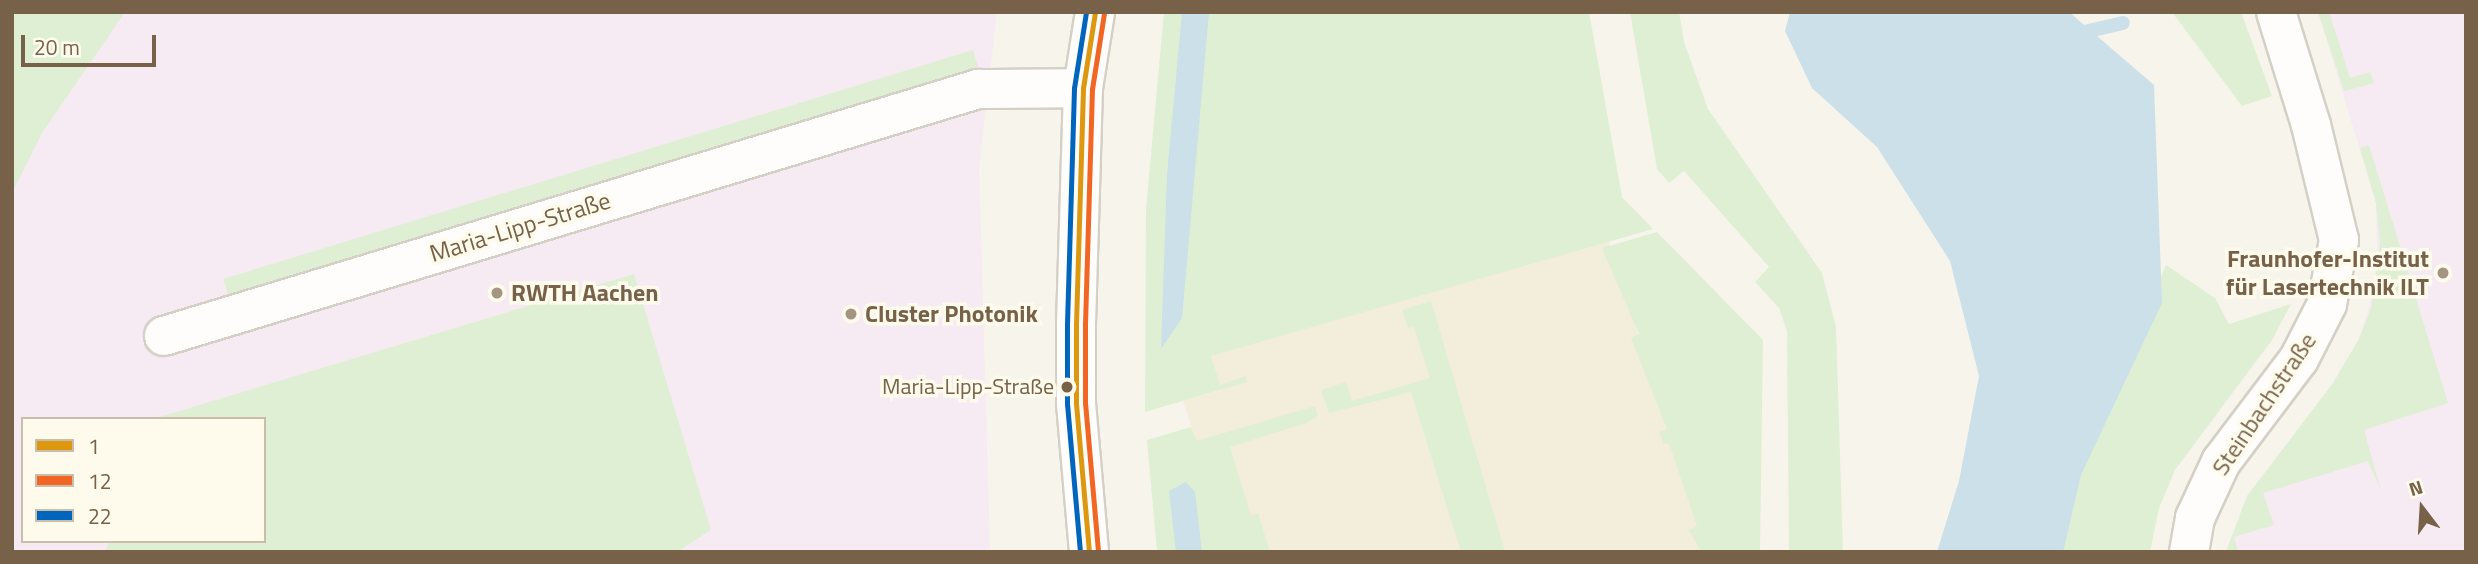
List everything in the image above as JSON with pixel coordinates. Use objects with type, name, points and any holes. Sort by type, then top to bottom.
[{"type":"street","points":[[1089,552],[1076,390],[1083,88],[1095,12]]},
{"type":"street","name":"Steinbachstraße","points":[[2189,552],[2195,519],[2221,463],[2299,359],[2327,304],[2339,240],[2311,125],[2276,12]]},
{"type":"street","name":"Maria-Lipp-Straße","points":[[164,336],[978,89],[1083,88]]},
{"type":"shaded area","name":"RWTH Aachen","points":[[91,12],[997,12],[979,167],[990,552],[12,552],[12,128]]},
{"type":"shaded area","points":[[2318,12],[2466,12],[2466,552],[2226,552],[2247,496],[2333,383],[2359,339],[2378,276],[2376,203]]},
{"type":"shaded area","points":[[1605,230],[1707,552],[1256,552],[1196,441],[1183,401],[1221,390],[1211,356]]},
{"type":"green space","points":[[12,12],[125,12],[42,133],[12,193]]},
{"type":"green space","points":[[1164,12],[1589,12],[1622,197],[1653,229],[1211,356],[1220,385],[1246,376],[1247,382],[1145,412],[1146,209]]},
{"type":"green space","points":[[1630,12],[1679,12],[1684,42],[1708,109],[1822,273],[1836,327],[1843,552],[1789,552],[1787,331],[1779,308],[1755,282],[1769,267],[1684,171],[1669,183],[1657,169]]},
{"type":"green space","points":[[2172,12],[2241,12],[2272,96],[2242,106]]},
{"type":"green space","points":[[2318,12],[2329,12],[2350,78],[2370,72],[2374,83],[2344,91]]},
{"type":"green space","points":[[973,50],[978,67],[228,294],[223,279]]},
{"type":"green space","points":[[2369,145],[2448,403],[2364,430],[2381,491],[2368,461],[2263,493],[2274,525],[2234,537],[2238,552],[2226,552],[2247,496],[2333,383],[2359,339],[2371,308],[2380,242],[2376,203],[2360,148]]},
{"type":"green space","points":[[1657,232],[1763,340],[1760,552],[1701,552],[1689,530],[1697,526],[1669,443],[1664,444],[1659,432],[1667,429],[1631,338],[1639,334],[1602,248]]},
{"type":"green space","points":[[2166,265],[2215,298],[2229,324],[2291,304],[2272,340],[2175,470],[2159,508],[2150,552],[2049,552]]},
{"type":"green space","points":[[634,274],[711,530],[677,552],[105,552],[108,543],[266,543],[266,417],[160,417]]},
{"type":"green space","points":[[1431,301],[1505,552],[1461,552],[1411,392],[1329,413],[1321,390],[1346,382],[1352,401],[1430,378],[1414,327],[1408,328],[1402,310]]},
{"type":"green space","points":[[1315,406],[1318,416],[1306,423],[1230,447],[1251,516],[1258,513],[1270,552],[1157,552],[1147,440],[1191,427],[1197,441]]},
{"type":"water","points":[[1182,12],[1209,12],[1182,318],[1161,349],[1167,175]]},
{"type":"water","points":[[1790,12],[2069,12],[2154,85],[2162,303],[2081,475],[2063,552],[1937,552],[1959,481],[1979,376],[1950,261],[1877,147],[1812,88],[1785,31]]},
{"type":"water","points":[[1186,482],[1195,492],[1202,552],[1176,552],[1169,491]]},
{"type":"waterway","points":[[2076,34],[2123,23]]},
{"type":"transit line","name":"22","points":[[1080,552],[1067,404],[1067,324],[1074,88],[1086,12]]},
{"type":"transit line","name":"1","points":[[1089,552],[1076,403],[1076,324],[1083,88],[1095,12]]},
{"type":"transit line","name":"12","points":[[1098,551],[1085,403],[1085,324],[1092,89],[1104,13]]},
{"type":"place","name":"Fraunhofer-Institut für Lasertechnik ILT","points":[[2443,273]]},
{"type":"place","name":"RWTH Aachen","points":[[497,293]]},
{"type":"place","name":"Cluster Photonik","points":[[851,314]]},
{"type":"place","name":"Maria-Lipp-Straße","points":[[1067,387]]}]
